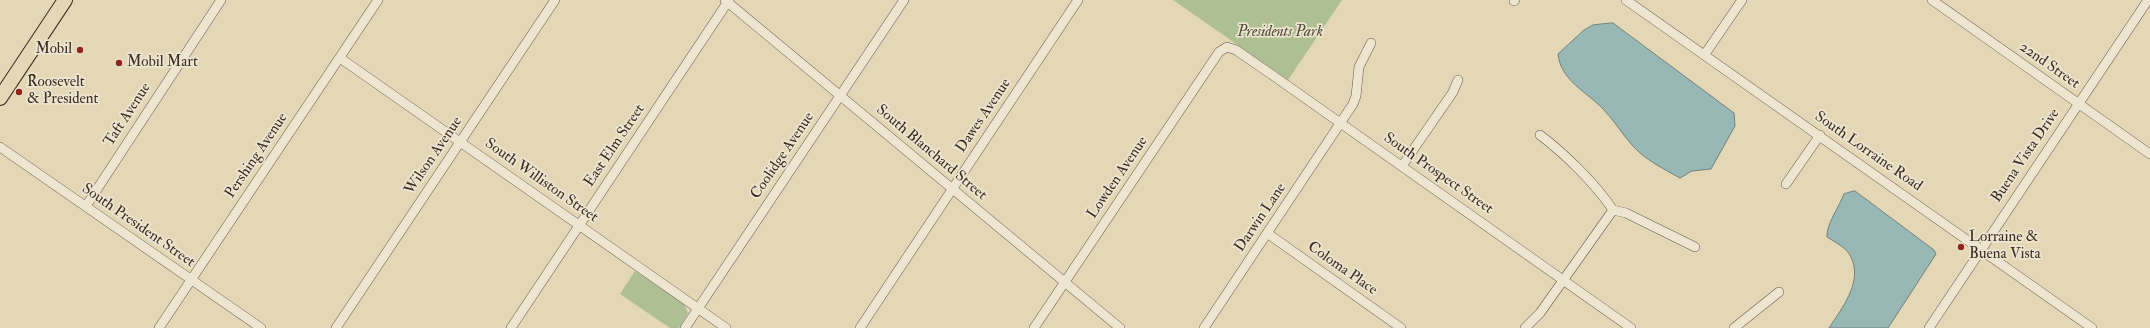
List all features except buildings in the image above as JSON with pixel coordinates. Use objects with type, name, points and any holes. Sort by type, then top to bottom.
[{"type":"main road","points":[[0,98],[65,0]]},
{"type":"street","name":"Taft Avenue","points":[[86,206],[221,0]]},
{"type":"street","name":"Pershing Avenue","points":[[159,328],[378,0]]},
{"type":"street","name":"Wilson Avenue","points":[[336,328],[555,0]]},
{"type":"street","name":"Coolidge Avenue","points":[[685,328],[904,0]]},
{"type":"street","name":"Dawes Avenue","points":[[860,328],[1078,0]]},
{"type":"street","name":"South Lorraine Road","points":[[1626,0],[1705,54],[2092,328]]},
{"type":"street","points":[[1705,54],[1742,0]]},
{"type":"street","name":"22nd Street","points":[[1932,0],[2150,154]]},
{"type":"street","name":"Buena Vista Drive","points":[[1929,328],[1980,249],[2148,0]]},
{"type":"street","name":"South Blanchard Street","points":[[727,1],[1120,328]]},
{"type":"street","name":"East Elm Street","points":[[511,328],[727,1]]},
{"type":"street","name":"Darwin Lane","points":[[1207,327],[1267,233],[1353,104],[1356,96],[1359,67],[1371,43]]},
{"type":"street","name":"South Prospect Street","points":[[1227,47],[1236,50],[1341,123],[1631,328]]},
{"type":"street","name":"Lowden Avenue","points":[[1034,328],[1220,50],[1227,47]]},
{"type":"street","name":"South Williston Street","points":[[340,58],[726,328]]},
{"type":"street","points":[[1402,166],[1453,92],[1458,80]]},
{"type":"street","points":[[1540,135],[1553,145],[1605,199],[1613,210],[1626,213],[1695,246]]},
{"type":"street","points":[[1786,184],[1820,135]]},
{"type":"street","name":"South President Street","points":[[0,146],[261,328]]},
{"type":"street","points":[[1525,328],[1540,313],[1613,210]]},
{"type":"street","name":"Coloma Place","points":[[1267,233],[1401,328]]},
{"type":"street","points":[[1734,328],[1780,292]]},
{"type":"green space","name":"Presidents Park","points":[[1173,0],[1342,0],[1288,80]]},
{"type":"green space","points":[[635,271],[684,304],[688,313],[679,328],[670,328],[620,294]]},
{"type":"water","points":[[1613,23],[1734,113],[1735,126],[1711,169],[1692,171],[1680,178],[1661,168],[1637,150],[1603,109],[1569,79],[1560,63],[1558,54],[1584,30],[1593,25]]},
{"type":"water","points":[[1855,191],[1934,250],[1936,254],[1888,328],[1829,328],[1840,312],[1853,285],[1854,266],[1847,251],[1827,237],[1827,232],[1844,194]]},
{"type":"place","name":"Mobil","points":[[80,50]]},
{"type":"place","name":"Mobil Mart","points":[[119,63]]},
{"type":"place","name":"Roosevelt & President","points":[[19,92]]},
{"type":"place","name":"Lorraine & Buena Vista","points":[[1961,247]]}]
